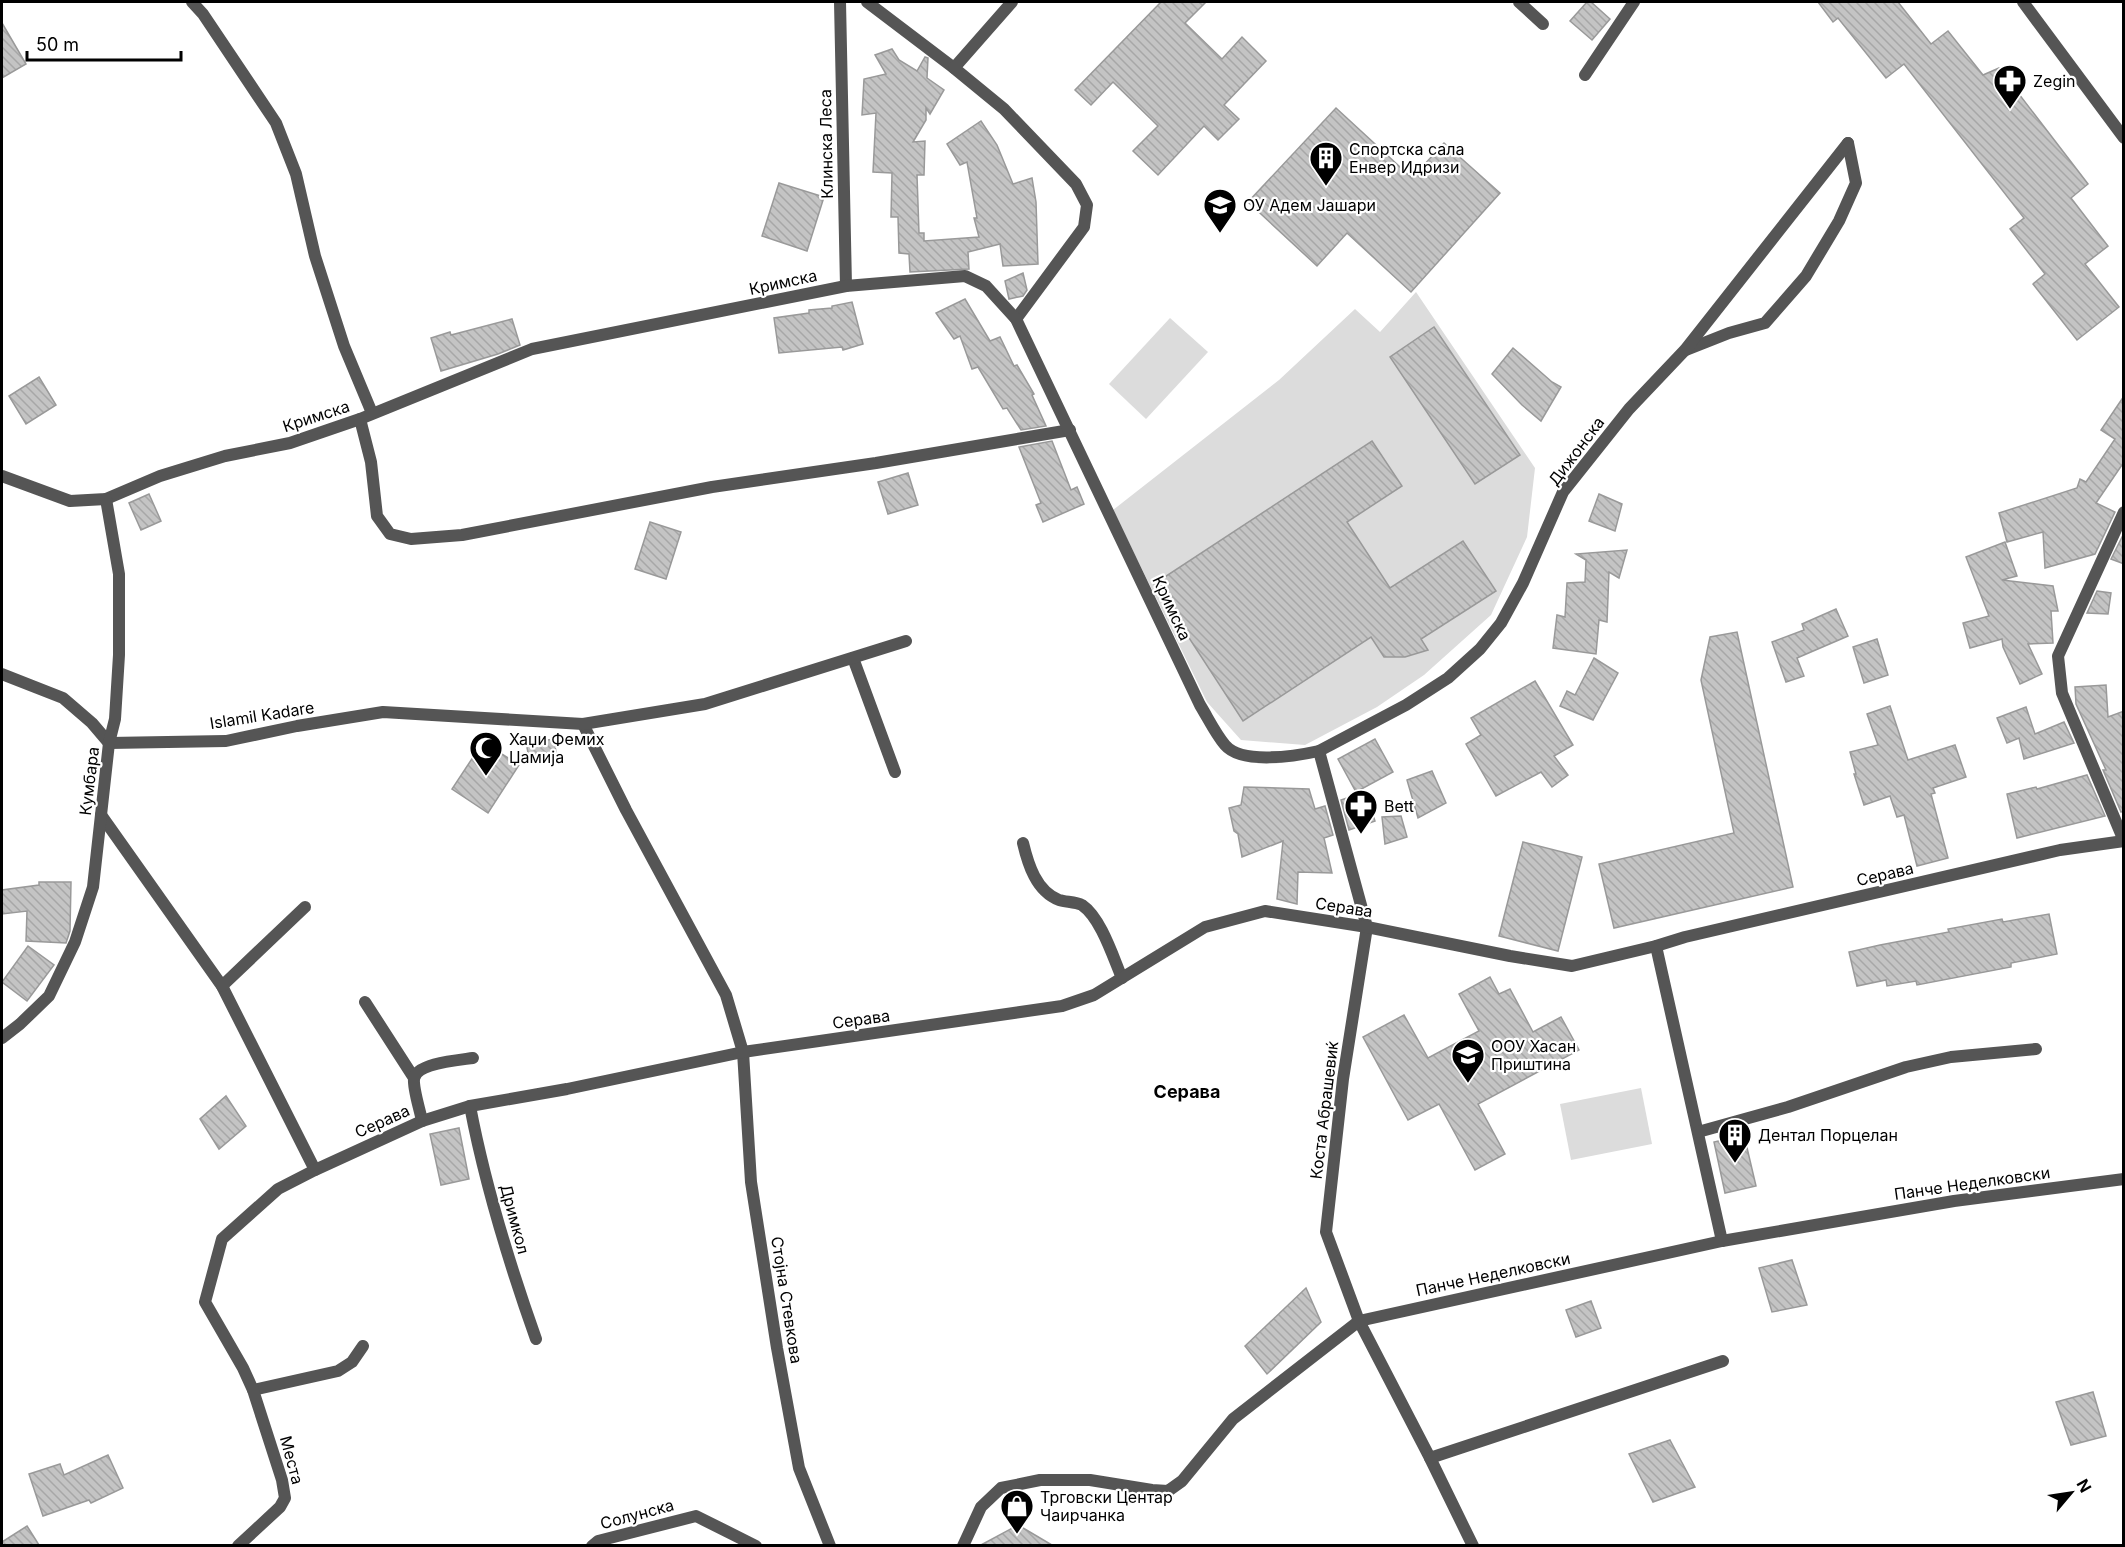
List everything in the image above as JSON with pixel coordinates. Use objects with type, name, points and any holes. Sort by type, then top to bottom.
[{"type":"street","points":[[192,2],[203,14],[276,123],[296,174],[315,256],[340,334],[372,413]]},
{"type":"street","name":"Клинска Леса","points":[[840,2],[846,286]]},
{"type":"street","points":[[867,2],[1004,109],[1076,184],[1087,205],[1084,227],[1016,319]]},
{"type":"street","points":[[954,68],[1012,2]]},
{"type":"street","points":[[1519,2],[1544,24]]},
{"type":"street","points":[[1585,75],[1634,2]]},
{"type":"street","points":[[2022,2],[2124,138]]},
{"type":"street","name":"Дижонска","points":[[1319,751],[1414,700],[1448,678],[1480,650],[1501,623],[1523,583],[1563,492],[1629,409],[1685,350],[1848,143],[1856,183],[1839,221],[1806,276],[1766,323],[1729,333],[1685,350]]},
{"type":"street","name":"Кримска","points":[[2,476],[70,501],[106,499],[160,476],[225,456],[290,443],[360,419],[532,349],[846,286],[965,276],[986,286],[1016,319],[1200,705],[1226,747],[1244,755],[1263,758],[1319,751]]},
{"type":"street","points":[[360,419],[371,462],[377,516],[390,534],[411,538],[462,535],[712,487],[876,463],[1070,429]]},
{"type":"street","name":"Кумбара","points":[[2,1038],[49,996],[75,942],[93,887],[109,743],[115,719],[119,656],[119,586],[106,499]]},
{"type":"street","name":"Серава","points":[[243,1368],[205,1302],[222,1239],[278,1189],[422,1121],[470,1106],[567,1089],[743,1052],[1062,1006],[1094,995],[1205,927],[1265,911],[1367,927],[1572,966],[1685,937],[2048,853],[2124,841],[2062,693],[2058,656],[2124,512]]},
{"type":"street","name":"Islamil Kadare","points":[[109,743],[226,741],[297,726],[383,712],[583,724],[705,704],[906,641]]},
{"type":"street","points":[[853,658],[895,772]]},
{"type":"street","points":[[2,674],[63,698],[92,723],[109,743]]},
{"type":"street","name":"Стојна Стевкова","points":[[583,724],[632,821],[726,995],[743,1052],[751,1182],[777,1348],[799,1467],[830,1545]]},
{"type":"street","name":"Коста Абрашевиќ","points":[[1319,751],[1367,927],[1343,1079],[1326,1232],[1359,1321],[1473,1545]]},
{"type":"street","points":[[101,815],[222,986],[315,1170]]},
{"type":"street","points":[[1023,843],[1029,866],[1040,886],[1057,899],[1081,905],[1098,924],[1122,978]]},
{"type":"street","points":[[222,986],[305,908]]},
{"type":"street","points":[[1656,946],[1722,1241]]},
{"type":"street","points":[[365,1002],[414,1078],[422,1121]]},
{"type":"street","points":[[1698,1132],[1788,1107],[1906,1067],[1951,1057],[2036,1049]]},
{"type":"street","points":[[414,1078],[417,1072],[426,1066],[473,1058]]},
{"type":"street","name":"Дримкол","points":[[470,1106],[479,1153],[512,1270],[536,1339]]},
{"type":"street","name":"Панче Неделковски","points":[[963,1545],[981,1507],[1001,1488],[1040,1480],[1090,1480],[1168,1491],[1182,1481],[1233,1419],[1359,1321],[1722,1241],[1954,1201],[2124,1179]]},
{"type":"street","points":[[253,1390],[338,1371],[352,1362],[363,1346]]},
{"type":"street","points":[[1430,1458],[1723,1361]]},
{"type":"street","name":"Места","points":[[238,1545],[280,1507],[285,1498],[282,1480],[253,1390],[243,1368]]},
{"type":"street","name":"Солунска","points":[[592,1545],[598,1541],[696,1516],[756,1545]]},
{"type":"shaded area","points":[[1416,292],[1535,468],[1527,537],[1491,615],[1424,675],[1377,707],[1305,745],[1241,740],[1207,702],[1113,510],[1279,380],[1355,309],[1380,332]]},
{"type":"shaded area","points":[[1170,318],[1208,352],[1146,419],[1109,384]]},
{"type":"shaded area","points":[[1641,1088],[1652,1144],[1571,1160],[1560,1104]]},
{"type":"building","points":[[1161,2],[1206,2],[1185,23],[1222,59],[1242,37],[1266,61],[1224,105],[1239,119],[1218,140],[1204,126],[1158,175],[1133,151],[1158,126],[1113,82],[1091,105],[1075,90]]},
{"type":"building","points":[[1587,2],[1591,2],[1610,19],[1592,40],[1570,21]]},
{"type":"building","points":[[1818,2],[1898,2],[1931,44],[1948,31],[1983,75],[1999,68],[2088,184],[2071,198],[2108,246],[2085,264],[2119,307],[2077,340],[2033,284],[2045,274],[2010,229],[2024,218],[1904,64],[1886,78],[1838,18],[1833,22]]},
{"type":"building","points":[[2,23],[26,64],[2,78]]},
{"type":"building","points":[[892,49],[899,60],[917,71],[925,57],[928,58],[927,78],[944,90],[930,114],[926,108],[926,120],[913,142],[925,141],[924,175],[917,175],[919,233],[924,233],[924,241],[979,237],[974,218],[977,218],[967,162],[960,165],[947,144],[981,121],[997,145],[1013,184],[1032,178],[1036,202],[1038,264],[1003,266],[1000,244],[968,252],[969,269],[910,272],[909,254],[899,253],[898,217],[891,217],[892,173],[873,172],[876,113],[862,115],[864,79],[886,74],[875,55]]},
{"type":"building","points":[[1336,108],[1412,178],[1444,143],[1500,193],[1411,292],[1347,233],[1317,266],[1248,202]]},
{"type":"building","points":[[779,183],[824,197],[807,251],[762,236]]},
{"type":"building","points":[[1023,273],[1027,290],[1023,296],[1009,299],[1005,281]]},
{"type":"building","points":[[965,299],[990,341],[1000,337],[1014,366],[1017,365],[1034,394],[1032,395],[1046,426],[1021,430],[1007,408],[1003,409],[978,367],[972,369],[960,336],[954,339],[936,313]]},
{"type":"building","points":[[852,302],[863,344],[843,350],[842,347],[779,353],[774,318],[809,313],[809,310],[832,308],[832,306]]},
{"type":"building","points":[[512,319],[520,345],[441,371],[431,338]]},
{"type":"building","points":[[1434,327],[1520,455],[1475,484],[1390,357]]},
{"type":"building","points":[[1513,348],[1561,387],[1541,421],[1492,374]]},
{"type":"building","points":[[39,377],[56,405],[26,424],[9,396]]},
{"type":"building","points":[[2124,396],[2124,462],[2096,503],[2115,512],[2095,554],[2045,568],[2043,532],[2007,542],[1999,513],[2077,488],[2080,479],[2086,482],[2115,439],[2101,430]]},
{"type":"building","points":[[1052,441],[1071,490],[1077,487],[1084,504],[1043,522],[1036,505],[1041,503],[1019,447]]},
{"type":"building","points":[[1372,441],[1402,486],[1347,522],[1390,588],[1463,541],[1496,591],[1421,639],[1428,650],[1405,657],[1384,657],[1371,637],[1243,721],[1154,584]]},
{"type":"building","points":[[908,473],[918,505],[888,514],[878,482]]},
{"type":"building","points":[[149,494],[161,521],[141,530],[129,503]]},
{"type":"building","points":[[1599,494],[1622,504],[1615,531],[1589,521]]},
{"type":"building","points":[[650,522],[681,532],[666,579],[635,569]]},
{"type":"building","points":[[2124,533],[2124,564],[2111,559]]},
{"type":"building","points":[[2005,542],[2017,576],[2002,580],[2053,586],[2058,611],[2051,611],[2053,643],[2028,644],[2042,674],[2020,684],[2003,647],[2002,639],[1970,648],[1963,623],[1989,616],[1966,557]]},
{"type":"building","points":[[1627,550],[1619,578],[1609,572],[1607,622],[1599,620],[1596,654],[1553,648],[1557,615],[1565,617],[1567,583],[1585,582],[1586,560],[1576,554]]},
{"type":"building","points":[[2097,591],[2111,593],[2108,614],[2087,613]]},
{"type":"building","points":[[1836,609],[1848,636],[1797,658],[1804,676],[1786,682],[1772,642],[1804,630],[1802,624]]},
{"type":"building","points":[[1737,632],[1793,887],[1614,928],[1599,864],[1734,833],[1701,680],[1710,637]]},
{"type":"building","points":[[1877,639],[1888,675],[1864,683],[1853,647]]},
{"type":"building","points":[[1594,658],[1618,673],[1593,720],[1560,706],[1567,691],[1575,695]]},
{"type":"building","points":[[1535,681],[1573,745],[1554,756],[1568,775],[1552,787],[1541,772],[1496,796],[1466,744],[1481,735],[1471,718]]},
{"type":"building","points":[[2106,685],[2108,717],[2124,711],[2124,811],[2121,812],[2103,770],[2106,770],[2076,704],[2075,687]]},
{"type":"building","points":[[1890,706],[1908,760],[1955,745],[1966,777],[1933,788],[1935,793],[1931,794],[1948,858],[1917,866],[1904,815],[1897,817],[1890,796],[1864,805],[1850,752],[1878,745],[1867,714]]},
{"type":"building","points":[[2026,707],[2035,734],[2064,722],[2074,743],[2024,759],[2019,738],[2007,743],[1997,718]]},
{"type":"building","points":[[554,739],[557,759],[530,762],[526,743]]},
{"type":"building","points":[[1375,739],[1393,772],[1356,792],[1338,759]]},
{"type":"building","name":"Хаџи Фемих Џамија","points":[[483,742],[519,765],[488,813],[452,789]]},
{"type":"building","points":[[1432,771],[1446,803],[1418,818],[1407,780]]},
{"type":"building","points":[[2087,775],[2105,816],[2017,838],[2007,794],[2036,787],[2037,789]]},
{"type":"building","points":[[1244,787],[1309,789],[1315,809],[1325,806],[1333,835],[1324,838],[1332,873],[1298,872],[1297,904],[1277,899],[1283,841],[1242,857],[1238,834],[1234,831],[1229,808],[1241,805]]},
{"type":"building","points":[[1365,792],[1375,821],[1349,830],[1341,800]]},
{"type":"building","points":[[1401,816],[1407,837],[1385,844],[1382,817]]},
{"type":"building","points":[[1523,842],[1582,857],[1558,951],[1499,936]]},
{"type":"building","points":[[39,882],[71,882],[70,931],[66,943],[26,941],[27,911],[2,914],[2,890],[39,885]]},
{"type":"building","points":[[2049,914],[2057,954],[2011,963],[2011,967],[1917,985],[1916,981],[1887,986],[1886,980],[1857,986],[1849,952],[1949,932],[1948,929],[2002,919],[2003,922]]},
{"type":"building","points":[[28,946],[54,965],[27,1001],[2,982]]},
{"type":"building","points":[[1490,977],[1499,994],[1510,989],[1533,1032],[1561,1017],[1579,1050],[1478,1104],[1505,1154],[1475,1170],[1439,1104],[1408,1120],[1363,1037],[1404,1015],[1428,1058],[1479,1031],[1459,994]]},
{"type":"building","points":[[226,1096],[246,1126],[219,1149],[200,1119]]},
{"type":"building","points":[[459,1128],[469,1179],[441,1185],[430,1134]]},
{"type":"building","name":"Дентал Порцелан","points":[[1744,1135],[1756,1186],[1725,1193],[1714,1142]]},
{"type":"building","points":[[1792,1260],[1807,1305],[1772,1312],[1759,1268]]},
{"type":"building","points":[[1306,1288],[1321,1322],[1267,1374],[1245,1346]]},
{"type":"building","points":[[1591,1301],[1601,1328],[1576,1337],[1566,1310]]},
{"type":"building","points":[[2093,1392],[2106,1436],[2071,1445],[2056,1402]]},
{"type":"building","points":[[1670,1440],[1695,1487],[1653,1502],[1629,1454]]},
{"type":"building","points":[[108,1455],[123,1488],[91,1503],[89,1500],[43,1516],[29,1474],[60,1464],[64,1475]]},
{"type":"building","name":"Трговски Центар Чаирчанка","points":[[1018,1525],[1052,1545],[981,1545]]},
{"type":"building","points":[[27,1526],[39,1545],[2,1545],[2,1542]]},
{"type":"place","name":"Zegin","points":[[2010,110]]},
{"type":"place","name":"Спортска сала Енвер Идризи","points":[[1326,187]]},
{"type":"place","name":"ОУ Адем Јашари","points":[[1220,234]]},
{"type":"place","name":"Хаџи Фемих Џамија","points":[[486,777]]},
{"type":"place","name":"Bett","points":[[1361,835]]},
{"type":"place","name":"ООУ Хасан Приштина","points":[[1468,1084]]},
{"type":"place","name":"Дентал Порцелан","points":[[1735,1164]]},
{"type":"place","name":"Трговски Центар Чаирчанка","points":[[1017,1535]]},
{"type":"district","name":"Серава","points":[[1187,1092]]}]
